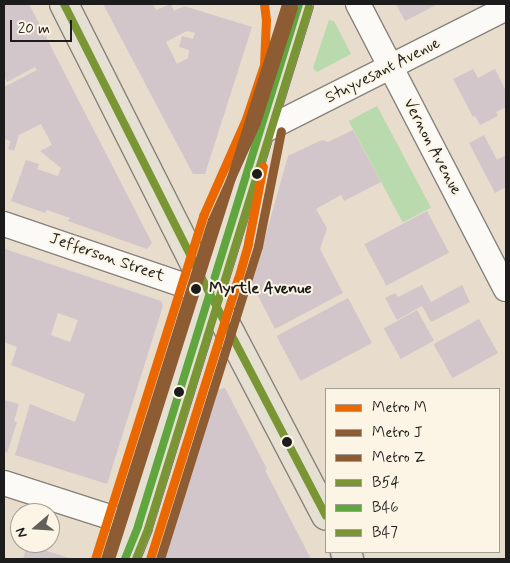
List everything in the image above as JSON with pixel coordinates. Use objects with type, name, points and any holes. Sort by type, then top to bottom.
[{"type":"main road","points":[[64,4],[210,294],[325,514]]},
{"type":"main road","points":[[125,559],[138,526],[299,4]]},
{"type":"street","name":"Vernon Avenue","points":[[358,4],[506,289]]},
{"type":"street","name":"Stuyvesant Avenue","points":[[259,133],[391,68],[506,8]]},
{"type":"street","name":"Jefferson Street","points":[[4,224],[210,294]]},
{"type":"street","points":[[4,483],[138,526]]},
{"type":"green space","points":[[329,20],[334,21],[351,54],[317,72],[313,68]]},
{"type":"green space","points":[[377,106],[431,208],[403,223],[349,121]]},
{"type":"building","points":[[4,4],[29,4],[152,243],[147,249],[68,221],[70,218],[47,210],[45,213],[11,201],[26,160],[39,164],[37,169],[58,176],[61,168],[40,151],[52,145],[41,124],[19,135],[14,151],[8,149],[11,141],[4,139],[4,87],[37,70],[35,67],[7,82],[4,76]]},
{"type":"building","points":[[103,4],[153,4],[156,10],[171,4],[174,11],[184,6],[252,27],[205,174],[193,174]],"holes":[[[187,31],[195,33],[193,39],[182,36],[179,47],[189,50],[188,58],[177,64],[166,42]]]},
{"type":"building","points":[[396,4],[438,4],[405,21]]},
{"type":"building","points":[[473,69],[478,78],[495,69],[506,91],[506,107],[496,112],[498,116],[480,125],[475,116],[473,117],[453,79]]},
{"type":"building","points":[[353,130],[381,182],[344,201],[341,195],[316,209],[327,228],[320,249],[343,293],[275,329],[252,284],[288,156],[322,140],[328,142]]},
{"type":"building","points":[[484,135],[497,160],[506,155],[506,187],[495,193],[469,143]]},
{"type":"building","points":[[427,211],[449,252],[386,286],[364,244]]},
{"type":"building","points":[[5,249],[161,301],[163,306],[107,484],[15,455],[30,404],[75,422],[85,394],[11,365],[17,347],[4,342]],"holes":[[[58,313],[78,320],[70,342],[51,335]]]},
{"type":"building","points":[[422,285],[431,302],[462,285],[470,302],[431,322],[422,306],[397,320],[385,298],[395,293],[398,297]]},
{"type":"building","points":[[348,298],[372,343],[300,381],[276,336]]},
{"type":"building","points":[[417,310],[434,341],[401,359],[384,328]]},
{"type":"building","points":[[479,319],[498,353],[452,378],[434,344]]},
{"type":"building","points":[[225,388],[311,559],[165,559],[168,548],[166,548],[216,390]]},
{"type":"building","points":[[4,400],[19,404],[14,421],[17,422],[7,453],[4,451]]},
{"type":"building","points":[[25,553],[53,553],[73,559],[23,559]]},
{"type":"metro line","name":"M","points":[[95,559],[203,216],[246,119],[264,65],[266,20],[264,4]]},
{"type":"metro line","name":"Z","points":[[111,556],[286,4]]},
{"type":"metro line","name":"J","points":[[105,559],[212,220],[256,122],[293,7]]},
{"type":"metro line","name":"J","points":[[160,559],[258,246],[281,131]]},
{"type":"metro line","name":"M","points":[[150,559],[238,279],[248,243],[263,166]]},
{"type":"transit line","name":"B54","points":[[64,4],[210,294],[325,514]]},
{"type":"transit line","name":"B46","points":[[125,559],[138,526],[299,4]]},
{"type":"transit line","name":"B47","points":[[136,559],[148,529],[309,7]]},
{"type":"place","name":"Myrtle Avenue","points":[[196,289]]}]
